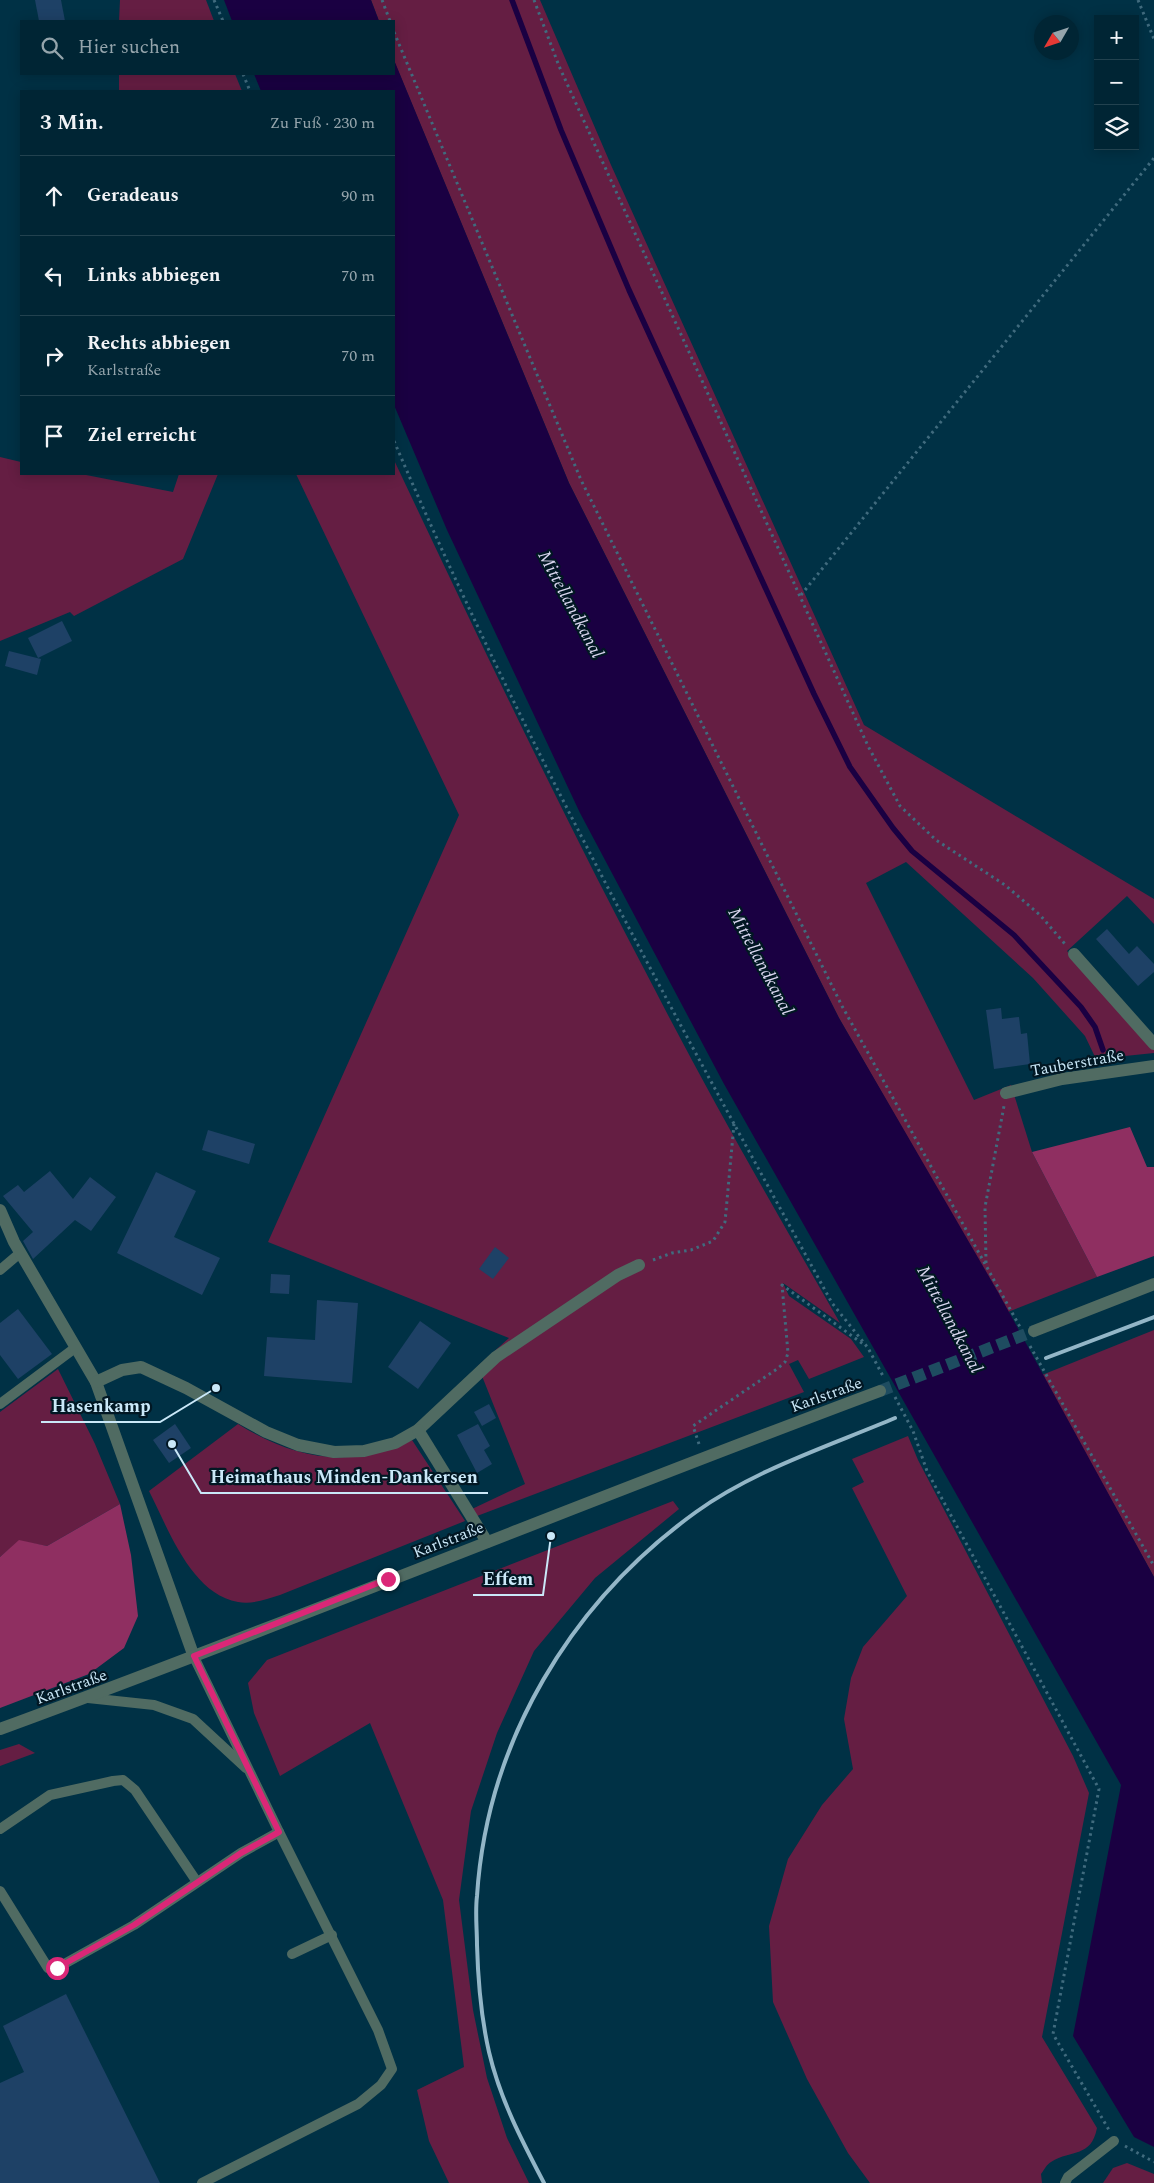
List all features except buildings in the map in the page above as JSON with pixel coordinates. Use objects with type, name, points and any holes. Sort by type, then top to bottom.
[{"type":"street","points":[[1074,954],[1154,1044]]},
{"type":"street","name":"Tauberstraße","points":[[1006,1093],[1062,1079],[1154,1066]]},
{"type":"street","points":[[0,1210],[20,1253],[96,1382],[194,1656]]},
{"type":"street","points":[[96,1382],[122,1370],[141,1367],[186,1388],[266,1432],[298,1445],[334,1452],[364,1451],[395,1443],[418,1430],[496,1357],[610,1280],[639,1265]]},
{"type":"street","points":[[1028,1334],[1154,1284]]},
{"type":"street","name":"Karlstraße","points":[[0,1730],[885,1387]]},
{"type":"street","points":[[418,1430],[487,1542]]},
{"type":"lane","points":[[0,1270],[20,1253]]},
{"type":"lane","points":[[0,1404],[75,1348]]},
{"type":"lane","points":[[194,1656],[378,2030],[392,2069],[381,2085],[358,2104],[202,2183]]},
{"type":"lane","points":[[86,1698],[154,1705],[193,1719],[250,1772]]},
{"type":"lane","points":[[0,1830],[50,1795],[113,1780],[122,1780],[135,1790],[198,1882]]},
{"type":"lane","points":[[0,1891],[48,1968],[57,1968],[105,1942],[241,1853],[279,1832]]},
{"type":"lane","points":[[292,1954],[332,1935]]},
{"type":"lane","points":[[1065,2183],[1068,2177],[1114,2141]]},
{"type":"path","points":[[214,0],[222,20]]},
{"type":"path","points":[[382,0],[390,20]]},
{"type":"path","points":[[534,0],[563,75],[868,746],[900,806],[936,840],[1005,885],[1040,915],[1074,954]]},
{"type":"path","points":[[1138,0],[1154,39]]},
{"type":"path","points":[[395,34],[581,480],[842,1006],[986,1265],[1028,1334],[1154,1566]]},
{"type":"path","points":[[243,75],[250,90]]},
{"type":"path","points":[[800,595],[1154,158]]},
{"type":"path","points":[[395,443],[427,519],[523,724],[628,929],[832,1302],[868,1348],[885,1387],[913,1431],[927,1471],[1099,1789],[1053,2034],[1114,2141],[1154,2162]]},
{"type":"path","points":[[986,1265],[985,1208],[1006,1093]]},
{"type":"path","points":[[639,1265],[691,1250],[713,1241],[725,1222],[734,1124]]},
{"type":"path","points":[[696,1436],[693,1426],[785,1362],[788,1353],[782,1286],[868,1348]]},
{"type":"shaded area","points":[[120,0],[206,0],[214,20],[119,20]]},
{"type":"shaded area","points":[[371,0],[540,0],[611,165],[864,725],[1154,899],[1154,924],[1127,896],[1067,951],[1154,1049],[1154,1053],[1096,1059],[1085,1036],[1033,978],[906,862],[866,883],[974,1100],[1011,1085],[1032,1152],[1097,1277],[1008,1312],[839,1018],[569,483],[395,63],[395,20],[379,20]]},
{"type":"shaded area","points":[[119,75],[235,75],[242,90],[119,90]]},
{"type":"shaded area","points":[[0,457],[20,462],[20,475],[86,475],[173,492],[179,475],[218,475],[183,559],[74,616],[70,612],[0,641]]},
{"type":"shaded area","points":[[395,462],[521,726],[621,925],[722,1116],[840,1323],[783,1283],[789,1296],[851,1339],[864,1357],[809,1379],[798,1360],[789,1364],[804,1392],[477,1516],[472,1509],[525,1484],[478,1366],[509,1338],[268,1242],[459,815],[296,475],[395,475]]},
{"type":"shaded area","points":[[1130,1127],[1147,1167],[1154,1167],[1154,1256],[1097,1277],[1032,1152]]},
{"type":"shaded area","points":[[1154,1330],[1154,1577],[1042,1375]]},
{"type":"shaded area","points":[[58,1369],[95,1444],[120,1504],[47,1546],[19,1541],[0,1557],[0,1412]]},
{"type":"shaded area","points":[[238,1424],[281,1446],[302,1453],[324,1456],[367,1455],[412,1440],[465,1521],[280,1595],[248,1603],[238,1602],[221,1596],[194,1573],[183,1557],[149,1491]]},
{"type":"shaded area","points":[[908,1436],[918,1460],[1073,1756],[1089,1793],[1042,2037],[1097,2128],[1094,2138],[1085,2149],[1048,2164],[1041,2174],[1042,2183],[870,2183],[848,2153],[807,2079],[773,2002],[769,1926],[788,1859],[822,1805],[853,1769],[844,1719],[851,1678],[863,1647],[907,1596],[852,1488],[864,1482],[852,1459]]},
{"type":"shaded area","points":[[673,1501],[679,1509],[595,1578],[534,1651],[497,1733],[471,1811],[459,1900],[473,2010],[487,2078],[507,2138],[529,2183],[449,2183],[429,2141],[417,2090],[464,2067],[443,1900],[370,1723],[280,1776],[254,1713],[248,1683],[267,1660]]},
{"type":"shaded area","points":[[120,1504],[131,1555],[138,1616],[124,1648],[89,1674],[0,1708],[0,1557],[19,1540],[47,1546]]},
{"type":"shaded area","points":[[19,1744],[35,1753],[0,1766],[0,1750]]},
{"type":"shaded area","points":[[1127,2163],[1154,2174],[1154,2183],[1103,2183],[1113,2168]]},
{"type":"water","points":[[224,0],[371,0],[379,20],[232,20]]},
{"type":"water","name":"Mittellandkanal","points":[[395,62],[569,483],[839,1018],[998,1292],[1154,1577],[1154,2147],[1134,2137],[1073,2036],[1121,1785],[724,1084],[580,813],[447,530],[395,407],[395,90],[261,90],[254,75],[395,75]]},
{"type":"waterway","points":[[512,0],[561,130],[629,290],[814,694],[850,767],[893,828],[912,851],[1014,935],[1081,1007],[1095,1027],[1103,1050]]},
{"type":"tunnel","points":[[880,1391],[1034,1331]]},
{"type":"railway","points":[[1046,1358],[1154,1317]]},
{"type":"railway","points":[[544,2183],[512,2119],[499,2086],[484,2026],[478,1972],[476,1902],[484,1839],[498,1783],[518,1730],[543,1680],[574,1632],[610,1588],[651,1548],[696,1512],[742,1484],[792,1460],[895,1418]]},
{"type":"place","name":"Hasenkamp","points":[[216,1388]]},
{"type":"place","name":"Heimathaus Minden-Dankersen","points":[[172,1444]]},
{"type":"place","name":"Effem","points":[[551,1536]]},
{"type":"route","points":[[57,1968],[134,1925],[241,1853],[279,1832],[194,1656],[388,1579]]}]
